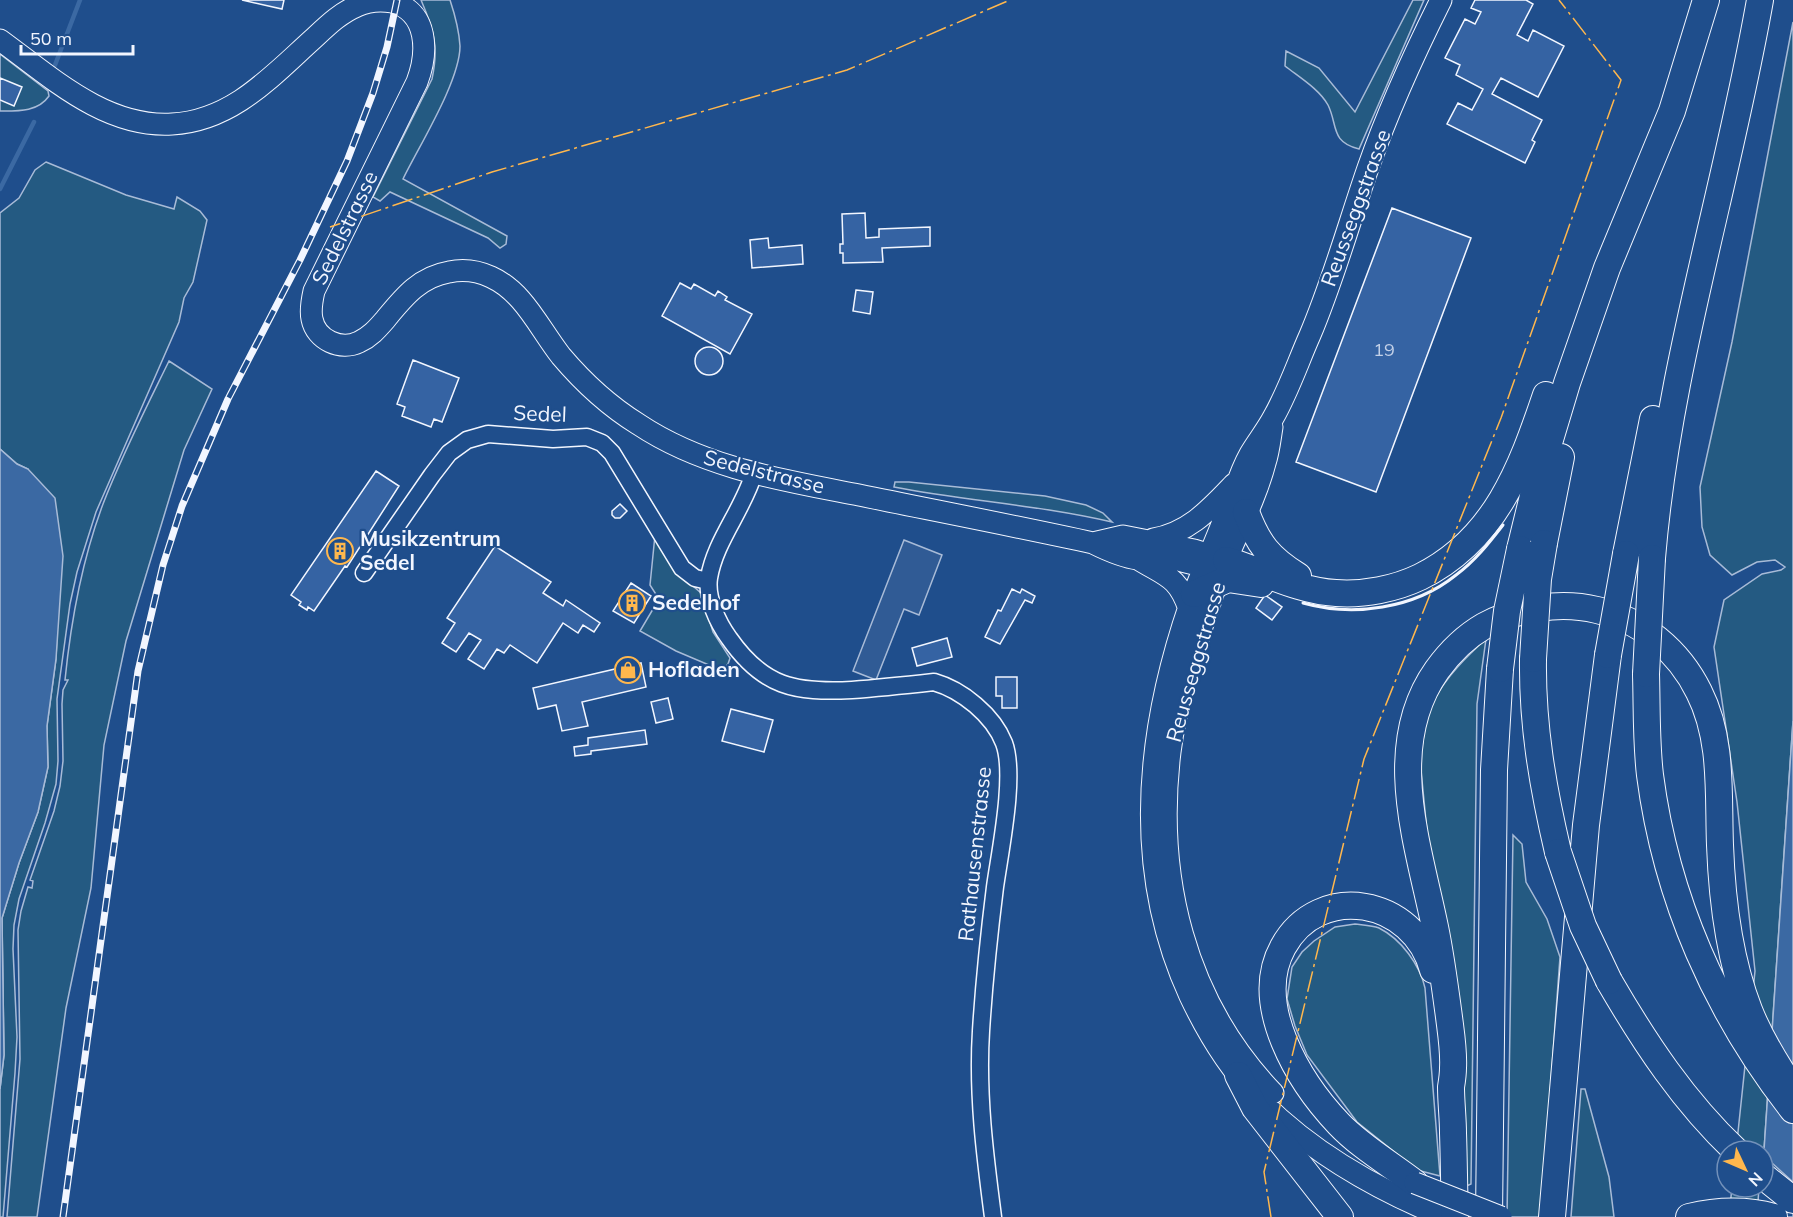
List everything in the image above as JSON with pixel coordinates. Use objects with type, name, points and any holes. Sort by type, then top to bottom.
[{"type":"highway","points":[[1191,601],[1214,566],[1337,594],[1394,587],[1433,571],[1455,556],[1484,527],[1501,501],[1528,447],[1563,344],[1607,268],[1672,111],[1706,0]]},
{"type":"highway","points":[[1552,1217],[1585,837],[1608,655],[1647,444],[1718,137],[1747,0]]},
{"type":"highway","points":[[1760,0],[1674,390],[1663,456],[1652,558],[1646,674],[1647,732],[1650,773],[1665,856],[1691,937],[1711,981],[1740,1033],[1766,1074],[1793,1110]]},
{"type":"highway","points":[[1749,58],[1771,0]]},
{"type":"highway","points":[[1489,1217],[1494,770],[1500,669],[1508,611],[1532,546],[1594,354],[1607,268]]},
{"type":"highway","points":[[1246,512],[1255,535],[1271,558],[1317,591]]},
{"type":"highway","points":[[1532,546],[1538,579],[1533,659],[1537,742],[1547,805],[1558,852],[1583,926],[1609,981],[1644,1040],[1667,1072],[1686,1097],[1725,1139]]},
{"type":"highway","points":[[1455,1217],[1451,1088],[1454,1065],[1436,928],[1409,797],[1411,732],[1422,696],[1430,680],[1449,654],[1478,630],[1506,616],[1565,605],[1606,612],[1640,627],[1658,640],[1676,656],[1690,675],[1707,711],[1714,737],[1720,849],[1732,957],[1749,1011],[1768,1049],[1793,1089]]},
{"type":"highway","points":[[1415,1193],[1339,1124],[1308,1085],[1286,1044],[1276,1016],[1272,993],[1282,948],[1299,927],[1323,912],[1350,905],[1365,906],[1388,913],[1410,928],[1426,951],[1437,983],[1446,1069],[1451,1088]]},
{"type":"highway","points":[[1238,1075],[1255,1108],[1340,1217]]},
{"type":"highway","points":[[1775,1186],[1793,1200]]},
{"type":"highway","points":[[1689,1217],[1728,1211],[1750,1212],[1773,1217]]},
{"type":"main road","name":"Sedelstrasse","points":[[0,40],[72,92],[100,108],[138,122],[171,124],[204,119],[235,105],[259,88],[332,22],[354,7],[382,0],[403,6],[416,18],[423,34],[425,50],[421,70],[314,291],[311,317],[316,331],[326,339],[339,345],[350,346],[358,343],[374,332],[407,293],[422,281],[454,271],[466,270],[486,274],[516,294],[561,356],[589,386],[614,408],[653,434],[690,453],[754,473],[1093,543],[1123,537],[1141,550]]},
{"type":"main road","name":"Reusseggstrasse","points":[[1441,0],[1370,163],[1312,332],[1274,417],[1250,454],[1238,479],[1214,566],[1201,630],[1179,705],[1171,750],[1166,824],[1167,859],[1176,909],[1189,957],[1206,997],[1252,1069],[1280,1100],[1309,1126],[1353,1157],[1390,1176],[1444,1217]]},
{"type":"main road","name":"Reusseggstrasse","points":[[1214,566],[1246,512],[1265,463],[1274,417]]},
{"type":"main road","points":[[1141,550],[1191,525],[1206,513],[1238,479]]},
{"type":"main road","points":[[1141,550],[1214,566]]},
{"type":"main road","points":[[1141,550],[1174,581],[1191,601]]},
{"type":"main road","name":"Reusseggstrasse","points":[[1191,601],[1169,675],[1154,754],[1150,820],[1154,875],[1160,906],[1180,973],[1206,1028],[1238,1075],[1274,1113],[1316,1147],[1367,1180],[1501,1217]]},
{"type":"street","name":"Sedel","points":[[364,573],[449,453],[467,440],[488,434],[554,439],[587,437],[602,443],[612,453],[682,568],[695,578],[708,581]]},
{"type":"street","points":[[708,581],[714,560],[754,473]]},
{"type":"street","name":"Rathausenstrasse","points":[[708,581],[711,603],[723,630],[738,652],[753,667],[777,681],[795,688],[818,691],[934,682],[945,685],[974,704],[993,724],[1004,744],[1009,770],[1008,792],[992,915],[981,1033],[982,1131],[993,1217]]},
{"type":"shaded area","points":[[421,0],[450,0],[460,46],[458,60],[446,95],[403,179],[507,236],[506,244],[500,248],[488,238],[390,192],[380,201],[373,197],[432,79],[435,57],[434,39]]},
{"type":"shaded area","points":[[1413,0],[1424,0],[1359,149],[1350,146],[1343,142],[1336,132],[1331,112],[1324,99],[1285,66],[1286,51],[1319,68],[1355,112]]},
{"type":"shaded area","points":[[1793,22],[1793,721],[1765,1139],[1737,1139],[1755,971],[1737,802],[1714,647],[1724,600],[1762,574],[1785,567],[1775,560],[1757,562],[1732,575],[1710,555],[1702,527],[1700,487],[1732,342]]},
{"type":"shaded area","points":[[0,54],[48,91],[49,96],[39,105],[27,110],[0,111]]},
{"type":"shaded area","points":[[46,162],[126,195],[174,209],[177,197],[200,211],[207,220],[193,282],[184,298],[179,322],[96,512],[77,572],[70,604],[57,699],[56,784],[19,899],[14,925],[17,1037],[3,1217],[0,1217],[0,1089],[4,1055],[2,918],[38,812],[48,767],[47,726],[56,659],[58,611],[28,469],[17,464],[0,449],[0,213],[19,198],[35,170]]},
{"type":"shaded area","points":[[169,361],[212,389],[184,450],[126,641],[104,745],[91,888],[66,1008],[37,1217],[7,1217],[20,1059],[18,930],[28,887],[32,888],[33,881],[30,880],[54,811],[60,786],[63,761],[63,690],[68,680],[65,680],[74,613],[83,568],[103,504]]},
{"type":"shaded area","points":[[0,449],[17,464],[28,469],[55,498],[63,556],[56,659],[47,726],[48,767],[38,812],[2,918],[4,1055],[0,1089]]},
{"type":"shaded area","points":[[895,482],[1045,496],[1086,505],[1103,513],[1112,522],[1058,511],[894,487]]},
{"type":"shaded area","points":[[655,535],[686,580],[701,593],[713,632],[730,658],[724,668],[716,668],[676,651],[640,631],[659,599],[650,585]]},
{"type":"shaded area","points":[[904,540],[942,555],[919,615],[904,609],[876,680],[853,671]]},
{"type":"shaded area","points":[[1486,639],[1477,704],[1471,1184],[1462,1188],[1420,760],[1426,722],[1434,700],[1457,667]]},
{"type":"shaded area","points":[[1793,721],[1793,1217],[1775,1186],[1775,1139],[1765,1139]]},
{"type":"shaded area","points":[[1513,835],[1522,844],[1526,882],[1547,919],[1560,957],[1541,1217],[1507,1217]]},
{"type":"shaded area","points":[[1355,924],[1379,928],[1387,933],[1402,946],[1419,970],[1425,988],[1440,1176],[1417,1170],[1357,1122],[1307,1055],[1295,1026],[1287,999],[1292,967],[1302,952],[1314,941],[1335,927]]},
{"type":"shaded area","points":[[1581,1089],[1585,1089],[1609,1177],[1614,1217],[1571,1217]]},
{"type":"shaded area","points":[[1731,1199],[1761,1199],[1760,1217],[1729,1217]]},
{"type":"pier","points":[[1775,1166],[1793,1182],[1793,1217],[1757,1217],[1758,1199],[1775,1199]]},
{"type":"building","points":[[242,0],[284,0],[282,9]]},
{"type":"building","points":[[1475,0],[1526,0],[1533,4],[1517,35],[1528,41],[1533,30],[1564,46],[1538,97],[1501,78],[1492,94],[1542,120],[1532,140],[1535,142],[1525,163],[1447,124],[1458,103],[1472,110],[1483,89],[1456,75],[1460,65],[1445,58],[1465,19],[1475,24],[1481,12],[1471,8]]},
{"type":"building","points":[[0,78],[22,87],[14,106],[0,100]]},
{"type":"building","points":[[1392,208],[1471,238],[1376,492],[1296,462]]},
{"type":"building","points":[[865,213],[866,238],[879,237],[879,229],[930,227],[930,246],[882,248],[883,262],[843,263],[843,253],[840,253],[840,244],[843,244],[842,214]]},
{"type":"building","points":[[768,238],[769,248],[802,245],[803,264],[752,268],[750,240]]},
{"type":"building","points":[[680,283],[691,289],[694,284],[715,296],[718,291],[727,297],[725,300],[752,314],[730,354],[662,316]]},
{"type":"building","points":[[856,290],[873,292],[870,314],[853,311]]},
{"type":"building","points":[[709,347],[719,351],[723,361],[719,371],[709,375],[699,371],[695,361],[699,351]]},
{"type":"building","points":[[413,360],[459,378],[442,422],[434,419],[431,427],[402,416],[405,407],[397,404]]},
{"type":"building","name":"Musikzentrum Sedel","points":[[376,471],[399,486],[347,567],[345,566],[314,611],[308,607],[307,610],[299,605],[301,602],[291,595]]},
{"type":"building","points":[[620,504],[627,511],[620,518],[615,518],[612,511]]},
{"type":"building","points":[[495,546],[551,582],[543,593],[563,606],[566,600],[600,623],[594,632],[583,625],[578,633],[563,623],[537,663],[510,645],[504,653],[497,649],[484,669],[468,659],[481,640],[469,633],[456,652],[442,643],[455,623],[447,618]]},
{"type":"building","name":"Sedelhof","points":[[631,583],[651,596],[634,623],[613,611]]},
{"type":"building","points":[[1012,589],[1020,593],[1022,589],[1035,596],[1032,603],[1025,600],[1000,644],[985,637],[998,610],[1001,611]]},
{"type":"building","points":[[1265,595],[1282,607],[1272,620],[1256,608]]},
{"type":"building","points":[[947,638],[952,657],[917,666],[912,648]]},
{"type":"building","points":[[641,663],[646,687],[582,702],[588,726],[562,731],[556,705],[538,709],[533,688]]},
{"type":"building","points":[[996,677],[1017,677],[1017,708],[1002,708],[1002,696],[996,696]]},
{"type":"building","points":[[668,698],[673,719],[656,723],[651,702]]},
{"type":"building","points":[[731,709],[773,720],[764,752],[722,741]]},
{"type":"building","points":[[645,730],[647,744],[591,751],[591,754],[575,756],[574,747],[588,745],[588,738]]},
{"type":"waterway","points":[[55,65],[80,0]]},
{"type":"waterway","points":[[0,189],[34,122]]},
{"type":"railway","points":[[63,1217],[138,671],[163,565],[182,506],[228,399],[300,260],[347,161],[373,93],[387,47],[397,0]]},
{"type":"wall","points":[[1303,603],[1322,607],[1362,609],[1382,607],[1421,596],[1439,587],[1463,570],[1503,525]]},
{"type":"power","points":[[330,227],[492,172],[847,70],[1010,0]]},
{"type":"power","points":[[1271,1217],[1264,1172],[1364,759],[1501,418],[1621,80],[1559,0]]},
{"type":"place","name":"Musikzentrum Sedel","points":[[340,551]]},
{"type":"place","name":"Sedelhof","points":[[632,603]]},
{"type":"place","name":"Hofladen","points":[[628,670]]}]
